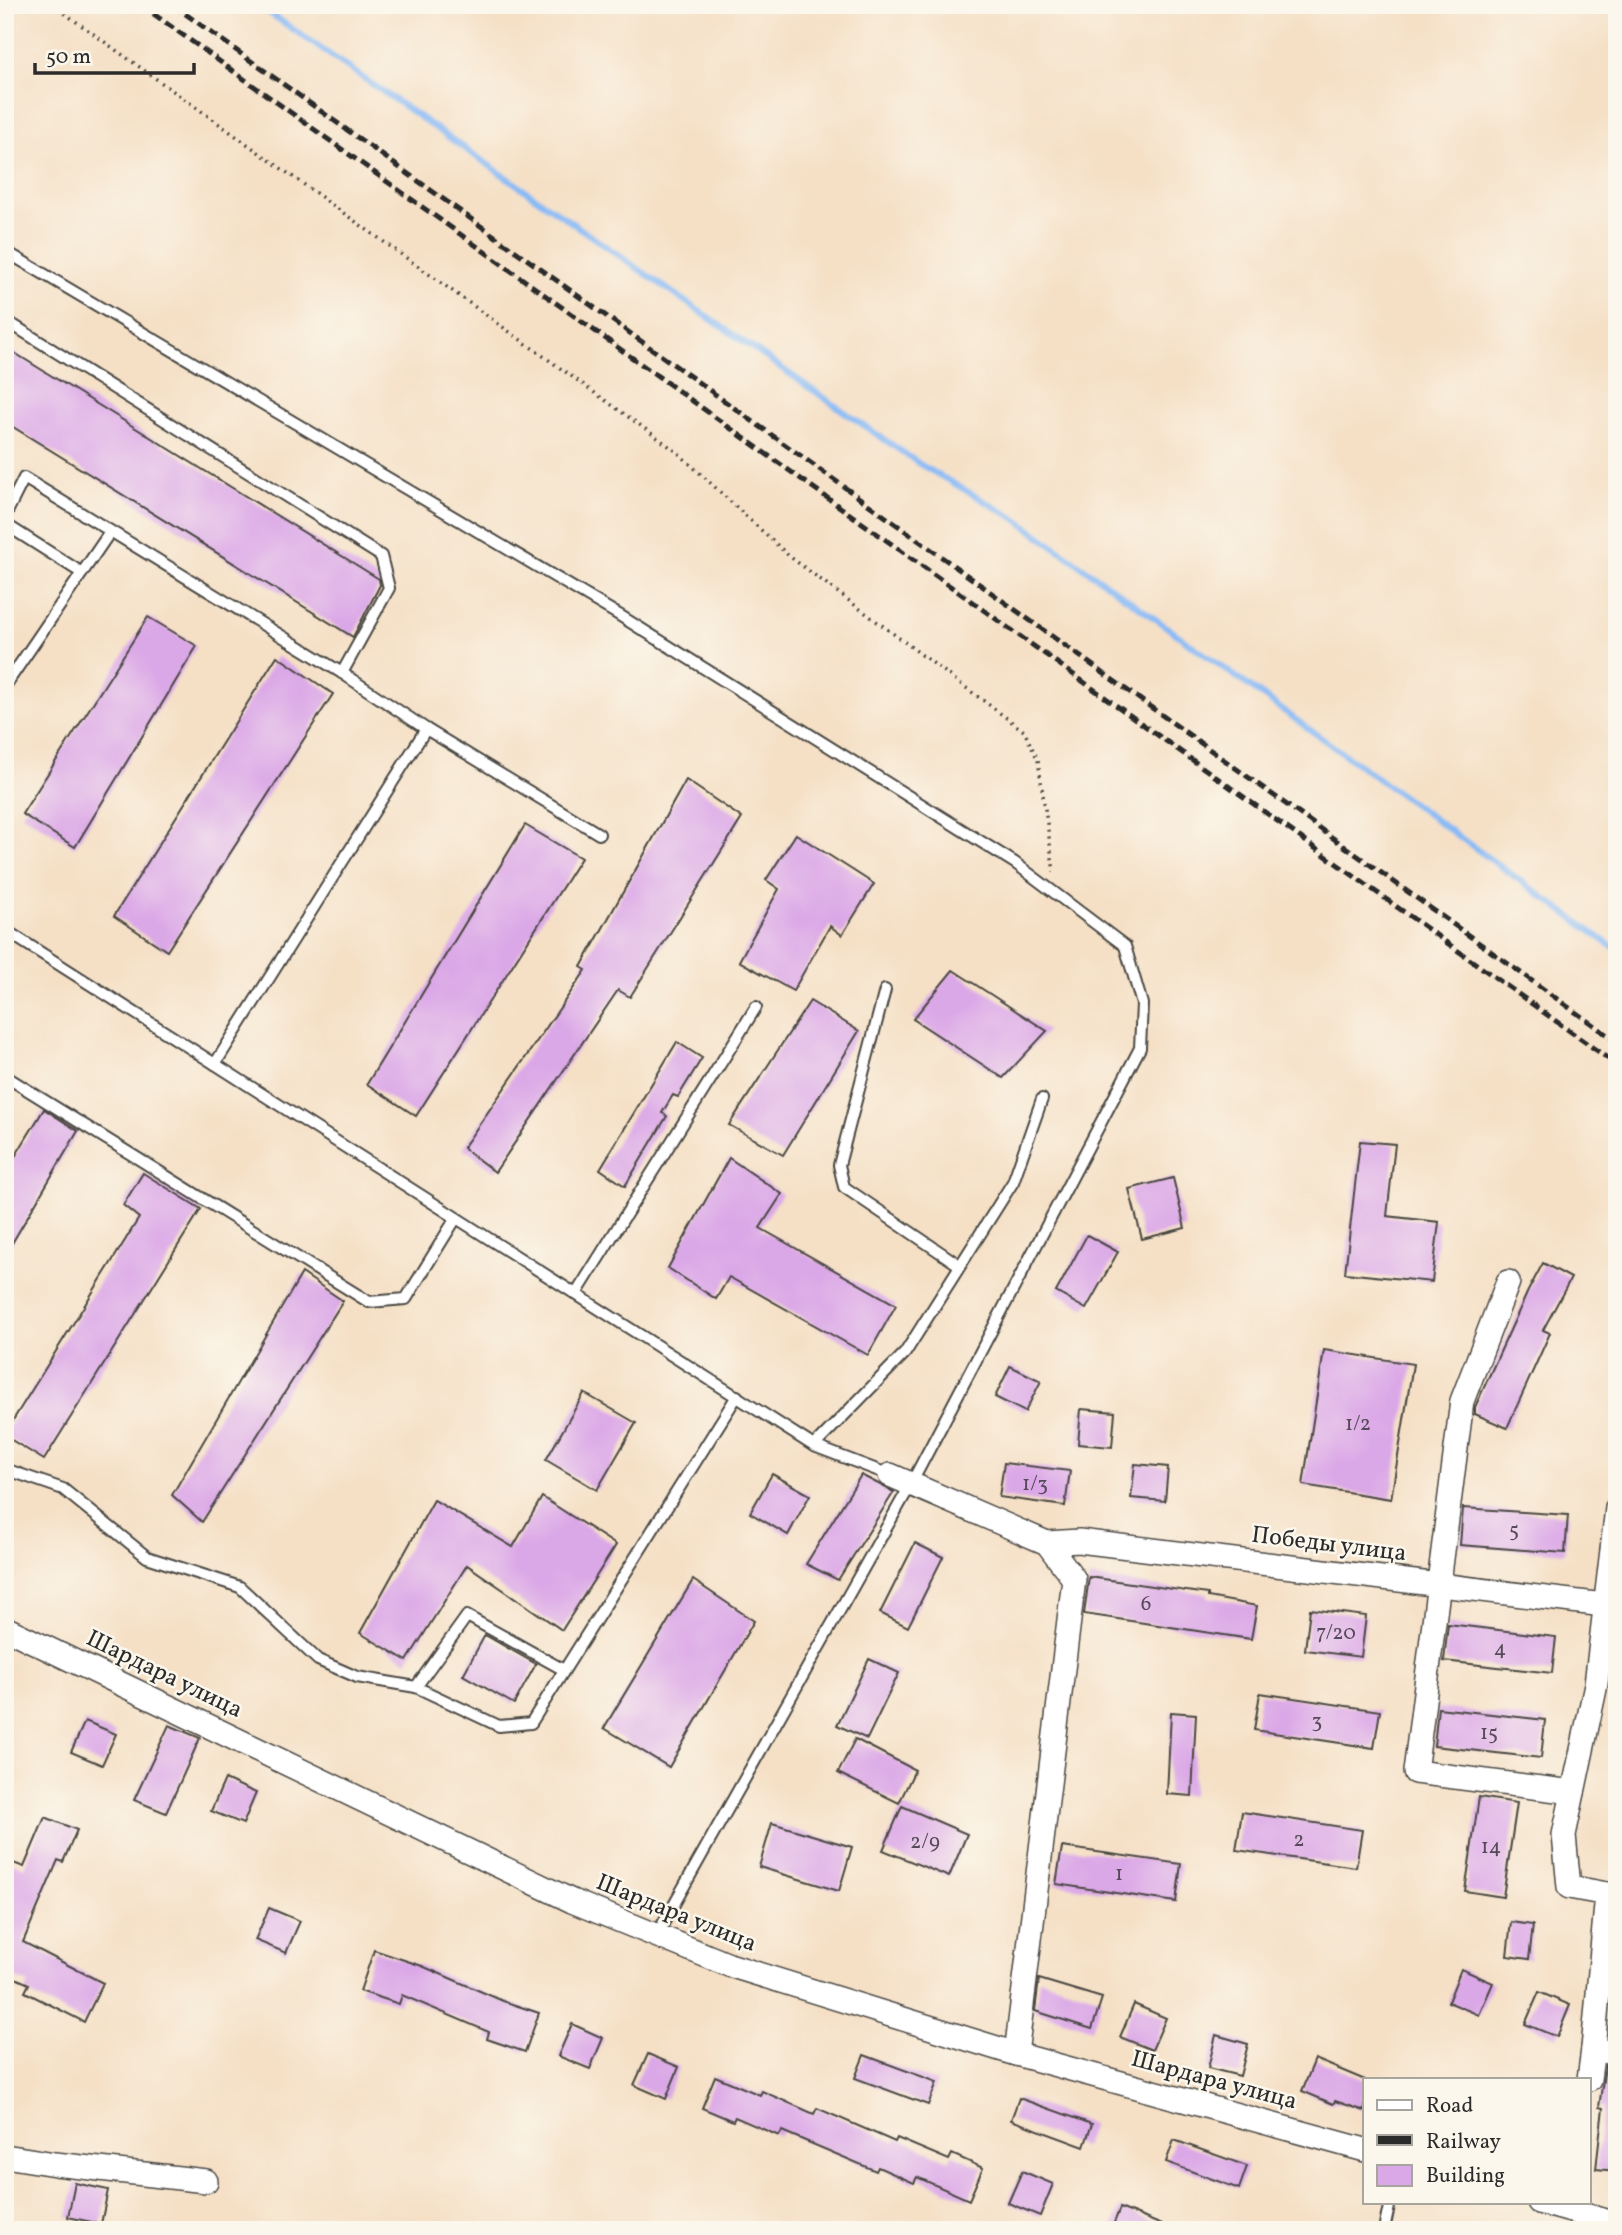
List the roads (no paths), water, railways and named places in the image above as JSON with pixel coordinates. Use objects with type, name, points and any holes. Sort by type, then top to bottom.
[{"type":"street","points":[[1508,1282],[1462,1401],[1415,1772],[1573,1792]]},
{"type":"street","points":[[901,1479],[1047,1543],[1074,1579],[1016,2054]]},
{"type":"street","points":[[1589,2078],[1612,1894],[1569,1886],[1564,1835],[1596,1684],[1617,1508]]},
{"type":"street","name":"Победы улица","points":[[1047,1543],[1079,1541],[1604,1605]]},
{"type":"street","name":"Шардара улица","points":[[5,1628],[572,1901],[729,1965],[1016,2054],[1363,2149]]},
{"type":"street","points":[[1593,2049],[1617,2054]]},
{"type":"street","points":[[5,2156],[206,2181]]},
{"type":"street","points":[[1568,2206],[1617,2224]]},
{"type":"lane","points":[[5,251],[630,622],[1015,863],[1125,946],[1142,1004],[1140,1048],[901,1479],[656,1936]]},
{"type":"lane","points":[[5,320],[381,556],[389,588],[342,673]]},
{"type":"lane","points":[[5,516],[24,478],[599,834]]},
{"type":"lane","points":[[5,523],[82,573]]},
{"type":"lane","points":[[5,686],[110,532]]},
{"type":"lane","points":[[215,1064],[426,729]]},
{"type":"lane","points":[[5,930],[814,1446],[901,1479]]},
{"type":"lane","points":[[885,990],[839,1165],[844,1187],[959,1265]]},
{"type":"lane","points":[[576,1294],[756,1007]]},
{"type":"lane","points":[[5,1076],[369,1302],[406,1299],[456,1217]]},
{"type":"lane","points":[[814,1446],[905,1353],[1013,1182],[1042,1099]]},
{"type":"lane","points":[[5,1469],[64,1489],[147,1558],[240,1587],[318,1660],[357,1677],[416,1687],[499,1726],[531,1723],[737,1396]]},
{"type":"lane","points":[[416,1687],[467,1616],[564,1670]]},
{"type":"lane","points":[[1384,2230],[1390,2204]]},
{"type":"waterway","points":[[258,5],[921,465],[1016,519],[1617,950]]},
{"type":"railway","points":[[141,5],[1617,1065]]},
{"type":"railway","points":[[173,5],[1617,1042]]}]
